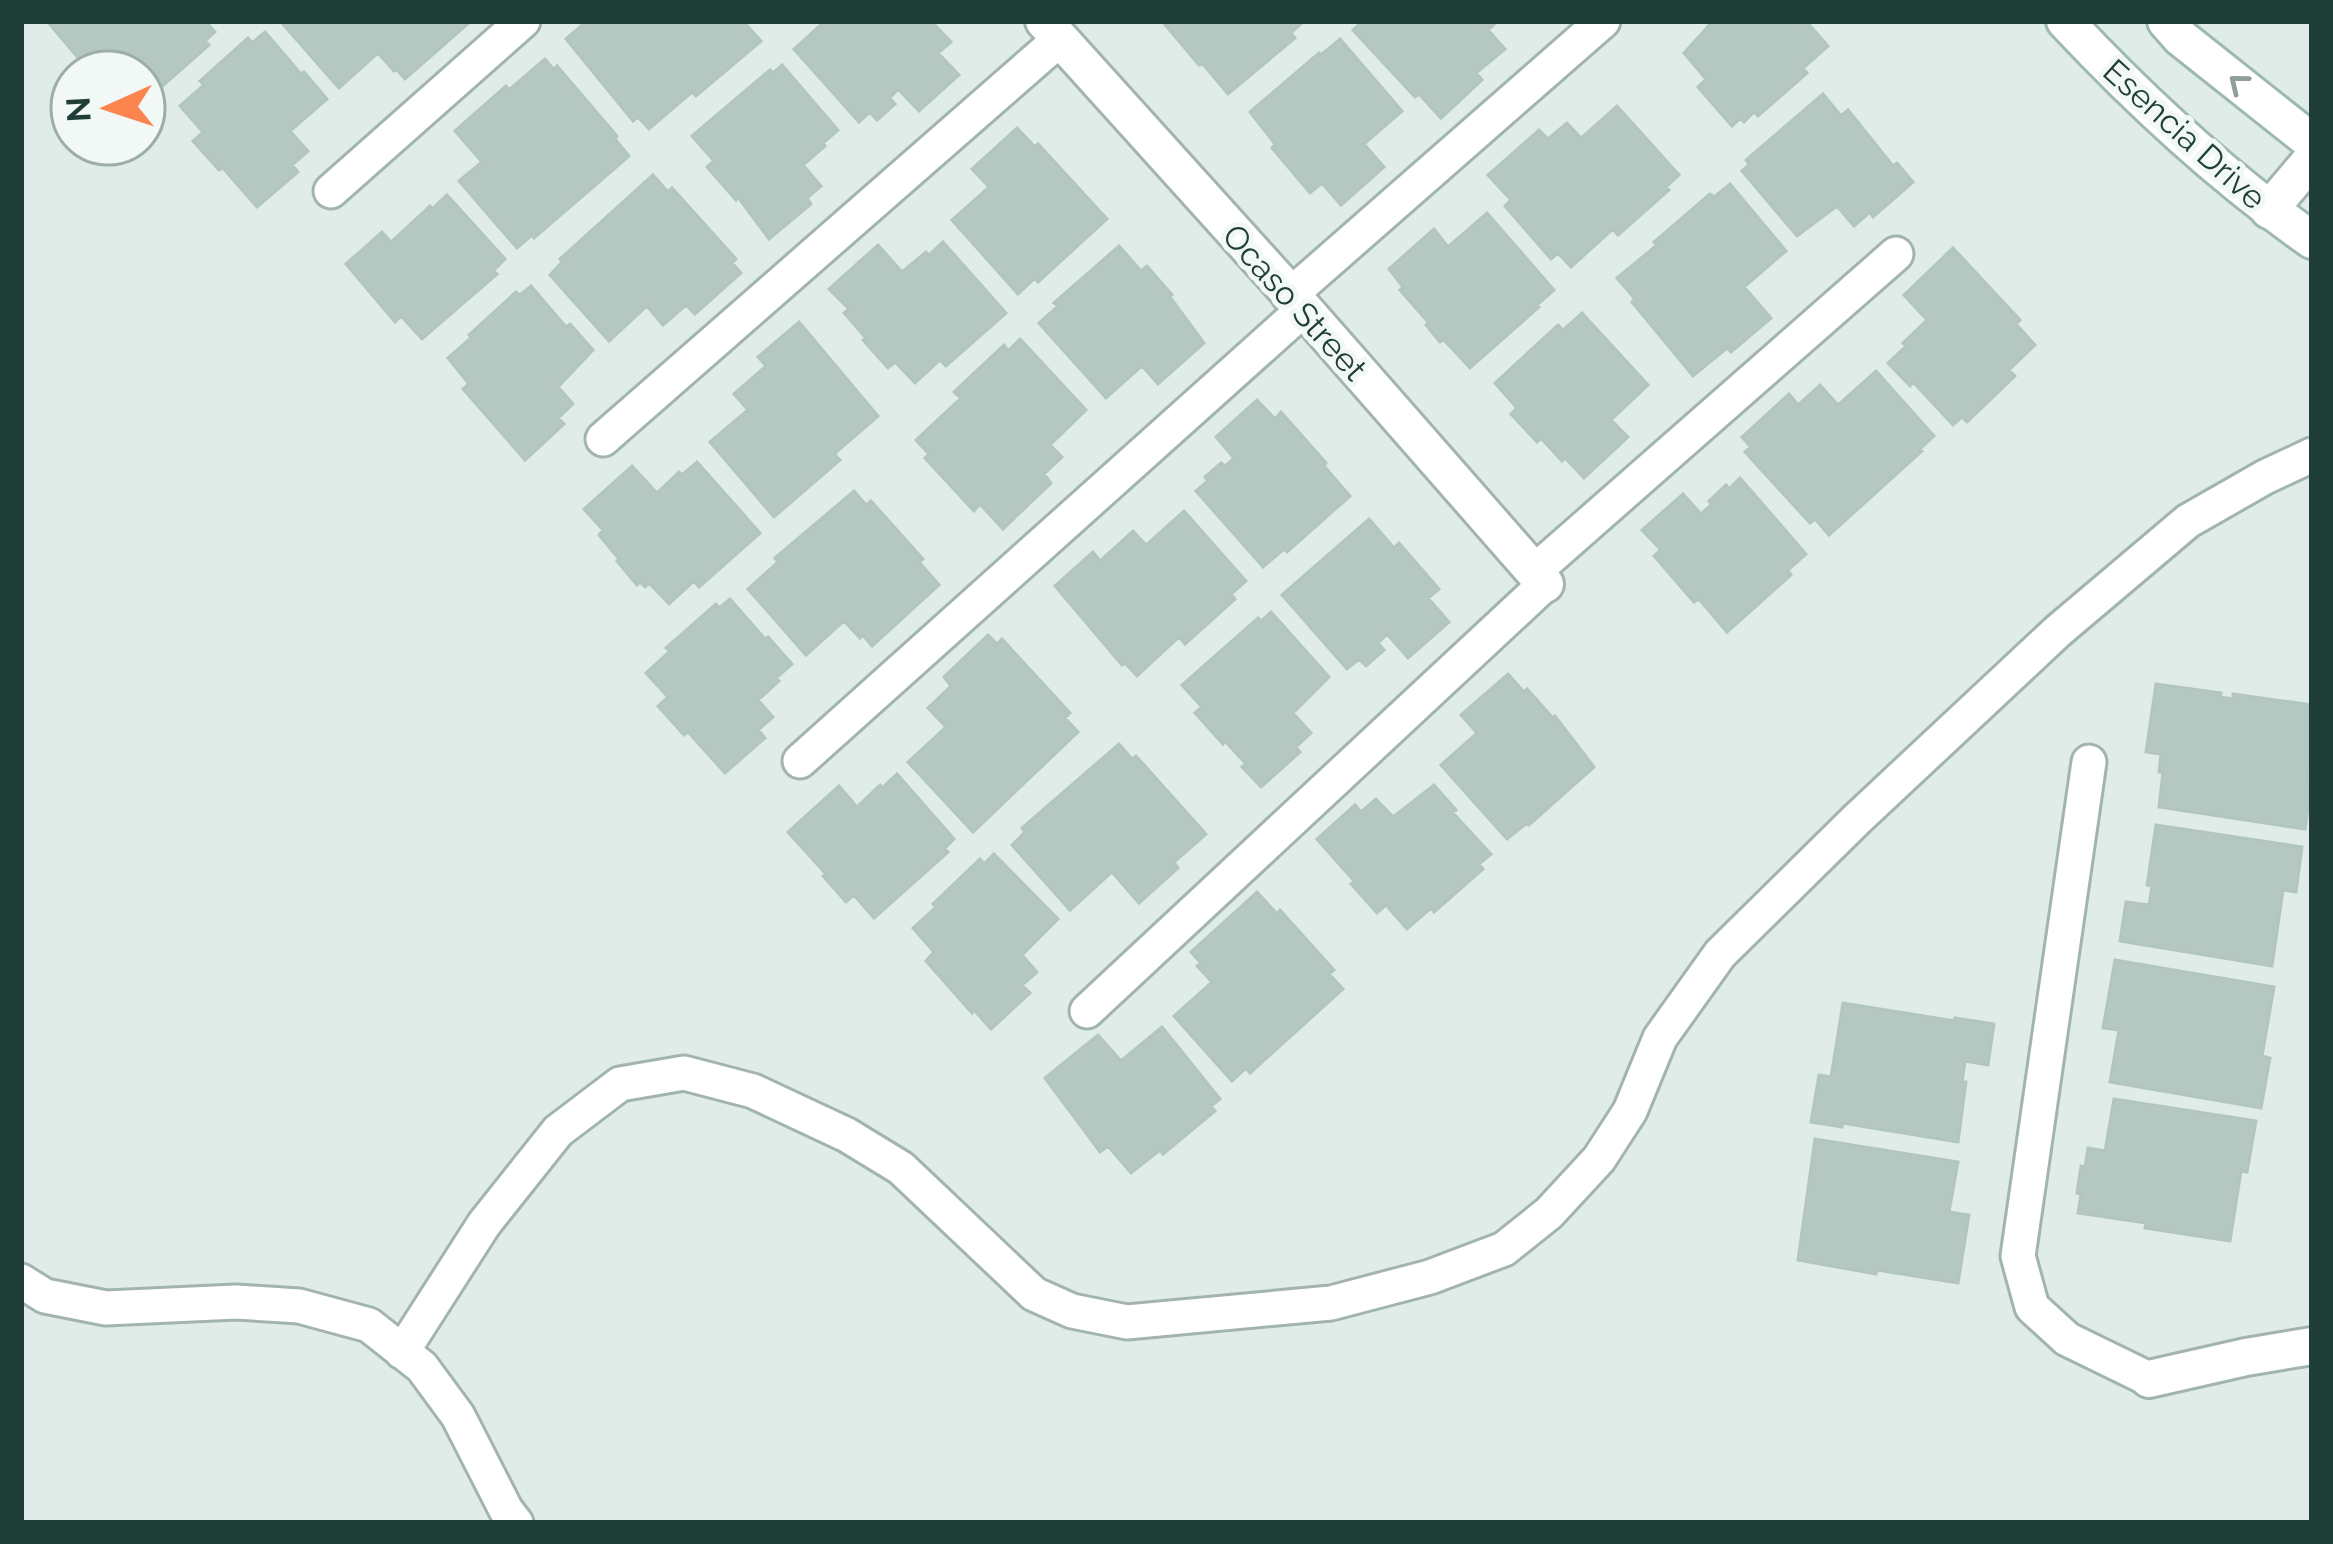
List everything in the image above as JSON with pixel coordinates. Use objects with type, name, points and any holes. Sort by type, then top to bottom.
[{"type":"street","name":"Esencia Drive","points":[[2065,21],[2126,87],[2269,210],[2312,240]]},
{"type":"street","name":"Esencia Drive","points":[[2166,21],[2312,142]]},
{"type":"street","name":"Ocaso Street","points":[[1053,27],[1540,578]]},
{"type":"street","points":[[2269,210],[2312,159]]},
{"type":"street","points":[[2149,1379],[2312,1346]]},
{"type":"lane","points":[[331,191],[523,21]]},
{"type":"lane","points":[[800,761],[1603,21]]},
{"type":"lane","points":[[603,440],[1053,27]]},
{"type":"lane","points":[[1087,1011],[1540,578],[1896,254]]},
{"type":"lane","points":[[402,1352],[484,1224],[558,1131],[620,1084],[684,1073],[753,1091],[901,1168],[1034,1294],[1072,1311],[1127,1322],[1330,1303],[1430,1277],[1504,1249],[1549,1213],[1599,1159],[1630,1112],[1660,1038],[1720,954],[1856,820],[2058,632],[2188,521],[2312,455]]},
{"type":"lane","points":[[2089,762],[2018,1256],[2032,1307],[2067,1339],[2149,1379]]},
{"type":"lane","points":[[21,1281],[45,1296],[106,1308],[236,1302],[299,1306],[370,1325],[422,1367],[458,1416],[516,1523]]},
{"type":"building","points":[[47,21],[205,21],[215,32],[205,41],[209,45],[168,81],[168,48],[70,48]]},
{"type":"building","points":[[284,21],[471,21],[405,79],[378,53],[339,88]]},
{"type":"building","points":[[587,21],[743,21],[761,41],[649,129],[638,117],[633,121],[566,39]]},
{"type":"building","points":[[825,21],[931,21],[951,42],[938,53],[959,75],[919,111],[898,89],[890,98],[895,104],[877,120],[870,112],[859,122],[794,49]]},
{"type":"building","points":[[1162,21],[1304,21],[1291,33],[1295,38],[1228,94]]},
{"type":"building","points":[[1363,21],[1498,21],[1488,30],[1505,49],[1476,73],[1482,80],[1441,118],[1353,30]]},
{"type":"building","points":[[1713,21],[1806,21],[1828,46],[1803,68],[1807,73],[1758,116],[1754,112],[1732,126],[1698,87],[1706,79],[1684,53]]},
{"type":"building","points":[[265,32],[327,99],[290,131],[308,151],[292,165],[298,172],[257,207],[193,141],[203,132],[180,106],[248,38],[252,43]]},
{"type":"building","points":[[1340,39],[1402,111],[1364,144],[1384,167],[1341,205],[1322,183],[1310,193],[1272,148],[1275,144],[1250,112]]},
{"type":"building","points":[[545,59],[554,70],[557,66],[629,156],[517,248],[459,181],[482,162],[455,131]]},
{"type":"building","points":[[782,65],[838,130],[803,165],[821,186],[807,198],[811,204],[769,239],[738,197],[736,200],[707,167],[714,161],[692,136]]},
{"type":"building","points":[[1823,94],[1841,116],[1848,110],[1893,166],[1897,163],[1913,182],[1873,217],[1870,212],[1854,226],[1837,206],[1797,236],[1742,171],[1749,165],[1746,160]]},
{"type":"building","points":[[1617,106],[1679,175],[1666,187],[1669,190],[1618,235],[1613,229],[1571,267],[1558,253],[1551,259],[1505,206],[1511,200],[1488,175],[1539,130],[1548,139],[1567,123],[1581,138]]},
{"type":"building","points":[[1017,128],[1035,147],[1038,144],[1107,219],[1038,282],[1035,278],[1018,294],[952,220],[989,187],[972,169]]},
{"type":"building","points":[[653,175],[668,192],[672,188],[736,259],[732,263],[741,273],[695,314],[686,305],[663,325],[647,306],[609,341],[550,275],[560,259]]},
{"type":"building","points":[[1730,184],[1786,251],[1744,287],[1771,318],[1693,376],[1617,278],[1710,194],[1714,197]]},
{"type":"building","points":[[447,195],[505,259],[493,271],[497,274],[422,339],[401,316],[395,322],[346,264],[382,232],[391,242]]},
{"type":"building","points":[[1487,213],[1554,290],[1470,368],[1426,325],[1389,269],[1434,229],[1448,247]]},
{"type":"building","points":[[943,242],[1006,313],[946,366],[940,360],[915,383],[895,362],[888,368],[844,313],[849,309],[829,289],[878,245],[902,272]]},
{"type":"building","points":[[1119,246],[1141,271],[1147,266],[1204,343],[1158,384],[1142,366],[1106,398],[1039,323],[1058,306],[1054,303]]},
{"type":"building","points":[[1953,248],[2020,320],[2016,324],[2035,345],[2009,370],[2015,376],[1967,422],[1962,417],[1953,425],[1888,363],[1927,320],[1904,295]]},
{"type":"building","points":[[531,286],[593,350],[558,387],[573,404],[558,418],[564,424],[525,460],[463,389],[469,384],[448,358],[516,292],[520,295]]},
{"type":"building","points":[[1582,313],[1648,385],[1611,420],[1628,437],[1584,478],[1541,438],[1537,442],[1511,414],[1517,408],[1495,383],[1558,325],[1563,330]]},
{"type":"building","points":[[799,322],[878,416],[834,454],[840,460],[774,517],[710,442],[748,410],[734,394],[766,366],[758,357]]},
{"type":"building","points":[[1020,339],[1086,410],[1050,445],[1062,457],[1044,474],[1051,483],[1003,529],[980,504],[974,511],[925,458],[929,454],[916,440],[961,398],[954,392],[1004,345],[1008,351]]},
{"type":"building","points":[[1876,371],[1934,436],[1829,535],[1815,519],[1810,523],[1745,452],[1751,447],[1742,437],[1789,394],[1798,405],[1820,385],[1838,405]]},
{"type":"building","points":[[1257,400],[1275,419],[1281,412],[1350,496],[1263,567],[1196,491],[1221,463],[1225,466],[1234,458],[1216,437]]},
{"type":"building","points":[[697,462],[760,533],[699,587],[694,581],[669,604],[649,583],[637,585],[584,509],[632,466],[657,493]]},
{"type":"building","points":[[1740,478],[1806,554],[1788,570],[1791,575],[1727,632],[1654,556],[1661,550],[1642,530],[1683,494],[1701,514],[1726,485],[1729,489]]},
{"type":"building","points":[[854,491],[866,505],[871,501],[923,559],[919,562],[939,585],[872,646],[844,621],[806,655],[748,589],[778,562],[775,558]]},
{"type":"building","points":[[1184,511],[1246,581],[1231,594],[1235,599],[1185,644],[1179,637],[1137,676],[1122,665],[1055,586],[1093,552],[1100,561],[1133,531],[1146,545]]},
{"type":"building","points":[[1369,519],[1394,548],[1399,543],[1439,589],[1428,598],[1449,622],[1408,658],[1387,634],[1378,643],[1384,650],[1366,666],[1359,659],[1347,669],[1282,595]]},
{"type":"building","points":[[730,599],[792,664],[758,700],[773,717],[758,730],[765,738],[725,773],[658,706],[668,697],[646,673],[670,651],[666,648],[716,604],[719,608]]},
{"type":"building","points":[[1271,612],[1329,677],[1293,713],[1311,733],[1296,747],[1300,752],[1261,787],[1242,767],[1246,764],[1195,713],[1202,707],[1182,685],[1258,618],[1261,621]]},
{"type":"building","points":[[988,635],[997,644],[1002,639],[1070,713],[1065,718],[1078,732],[973,832],[908,762],[946,727],[928,708],[951,686],[944,677]]},
{"type":"building","points":[[1508,674],[1555,716],[1594,767],[1507,839],[1441,765],[1477,733],[1461,715]]},
{"type":"building","points":[[2156,684],[2233,699],[2233,694],[2312,705],[2307,779],[2312,779],[2305,829],[2159,807],[2161,754],[2146,752]]},
{"type":"building","points":[[1119,744],[1132,759],[1136,756],[1206,834],[1139,903],[1112,872],[1070,910],[1012,845],[1025,832],[1022,828]]},
{"type":"building","points":[[897,774],[954,839],[944,849],[948,852],[874,918],[854,895],[846,902],[788,832],[839,786],[857,807]]},
{"type":"building","points":[[1434,785],[1491,854],[1479,864],[1483,869],[1407,929],[1386,905],[1377,913],[1317,839],[1355,805],[1361,812],[1376,799],[1393,817]]},
{"type":"building","points":[[2156,825],[2302,847],[2296,892],[2283,890],[2272,966],[2120,941],[2126,902],[2149,905],[2152,886],[2147,885]]},
{"type":"building","points":[[994,854],[1058,919],[1022,955],[1037,972],[1022,985],[1030,993],[991,1029],[926,961],[934,952],[913,928],[980,859],[984,864]]},
{"type":"building","points":[[1257,892],[1277,914],[1280,910],[1334,970],[1329,974],[1343,989],[1250,1073],[1246,1068],[1232,1081],[1174,1016],[1212,982],[1191,952]]},
{"type":"building","points":[[2115,960],[2274,987],[2262,1056],[2270,1058],[2261,1108],[2110,1082],[2119,1030],[2103,1028]]},
{"type":"building","points":[[1843,1003],[1994,1024],[1988,1065],[1965,1061],[1958,1142],[1811,1122],[1819,1075],[1831,1077]]},
{"type":"building","points":[[1162,1027],[1220,1099],[1211,1106],[1215,1111],[1163,1154],[1160,1150],[1131,1173],[1108,1146],[1100,1152],[1045,1078],[1098,1035],[1121,1061]]},
{"type":"building","points":[[2114,1099],[2256,1121],[2247,1172],[2241,1171],[2230,1241],[2078,1213],[2081,1166],[2085,1167],[2088,1148],[2105,1151]]},
{"type":"building","points":[[1815,1139],[1958,1162],[1949,1212],[1969,1215],[1958,1283],[1798,1260]]}]
